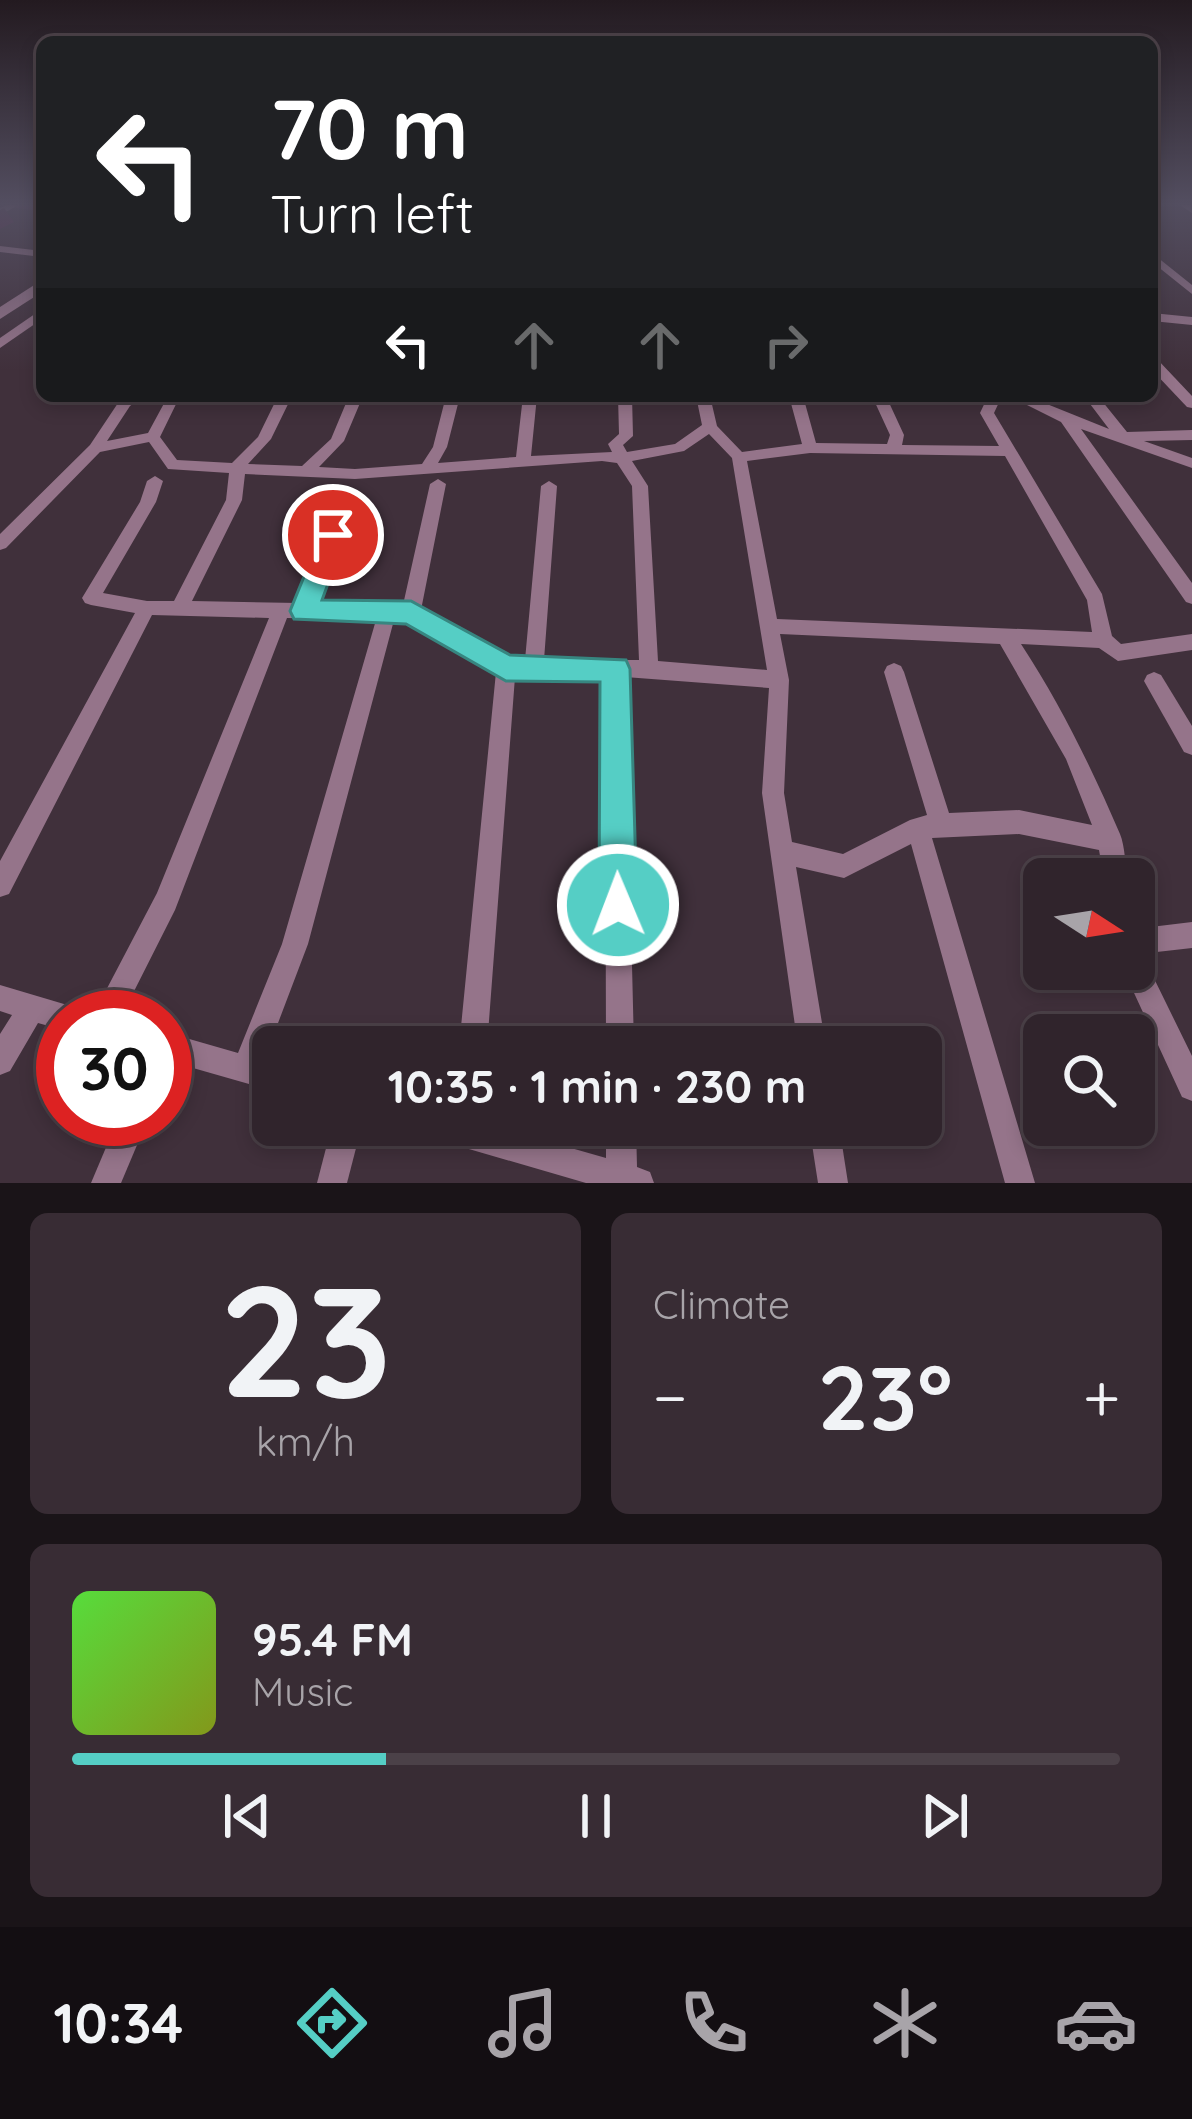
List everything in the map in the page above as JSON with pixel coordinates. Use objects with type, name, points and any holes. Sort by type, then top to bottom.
[{"type":"street","points":[[1158,261],[1192,291]]},
{"type":"street","points":[[0,314],[36,289]]},
{"type":"street","points":[[0,344],[36,317]]},
{"type":"street","points":[[1158,318],[1190,323]]},
{"type":"street","points":[[1158,368],[1192,404]]},
{"type":"street","points":[[0,544],[95,448],[128,402]]},
{"type":"street","points":[[153,437],[171,402]]},
{"type":"street","points":[[179,609],[234,500],[238,466],[264,439],[282,402]]},
{"type":"street","points":[[308,469],[337,441],[353,402]]},
{"type":"street","points":[[273,1026],[399,612],[451,402]]},
{"type":"street","points":[[523,461],[529,402]]},
{"type":"street","points":[[625,402],[626,436],[615,444],[640,486],[649,670]]},
{"type":"street","points":[[704,402],[710,427],[739,458],[779,680],[773,794],[809,1026]]},
{"type":"street","points":[[798,402],[810,448]]},
{"type":"street","points":[[882,402],[897,435],[893,448]]},
{"type":"street","points":[[990,402],[987,413],[1096,599],[1103,640]]},
{"type":"street","points":[[1029,402],[1192,463]]},
{"type":"street","points":[[1095,402],[1123,437]]},
{"type":"street","points":[[1066,419],[1192,597]]},
{"type":"street","points":[[153,437],[172,465],[432,477],[523,461],[622,458],[679,448],[710,427]]},
{"type":"street","points":[[1123,437],[1184,435],[1192,452]]},
{"type":"street","points":[[95,448],[153,437]]},
{"type":"street","points":[[739,458],[810,448],[1009,451]]},
{"type":"street","points":[[155,481],[148,502],[91,598],[147,608],[399,612],[506,668],[649,670],[779,680]]},
{"type":"street","points":[[534,668],[549,486]]},
{"type":"street","points":[[120,990],[166,901],[292,611],[348,497]]},
{"type":"street","points":[[0,886],[147,608]]},
{"type":"street","points":[[769,626],[1103,640],[1118,653],[1192,642]]},
{"type":"street","points":[[1004,634],[1040,689],[1111,841],[1113,858]]},
{"type":"street","points":[[475,1026],[506,668]]},
{"type":"street","points":[[615,669],[620,1026]]},
{"type":"street","points":[[894,672],[1019,1183]]},
{"type":"street","points":[[1154,681],[1192,745]]},
{"type":"street","points":[[782,852],[844,866],[930,826],[1019,822],[1111,841]]},
{"type":"street","points":[[1155,939],[1192,935]]},
{"type":"street","points":[[1146,990],[1192,1087]]},
{"type":"street","points":[[0,998],[36,1009]]},
{"type":"street","points":[[0,1061],[31,1008]]},
{"type":"street","points":[[192,1054],[252,1071]]},
{"type":"street","points":[[106,1183],[122,1146]]},
{"type":"street","points":[[332,1183],[342,1146]]},
{"type":"street","points":[[517,1146],[630,1180],[624,1146]]},
{"type":"street","points":[[827,1146],[833,1183]]},
{"type":"route","points":[[333,535],[304,611],[411,613],[506,668],[615,669],[618,905]]}]
